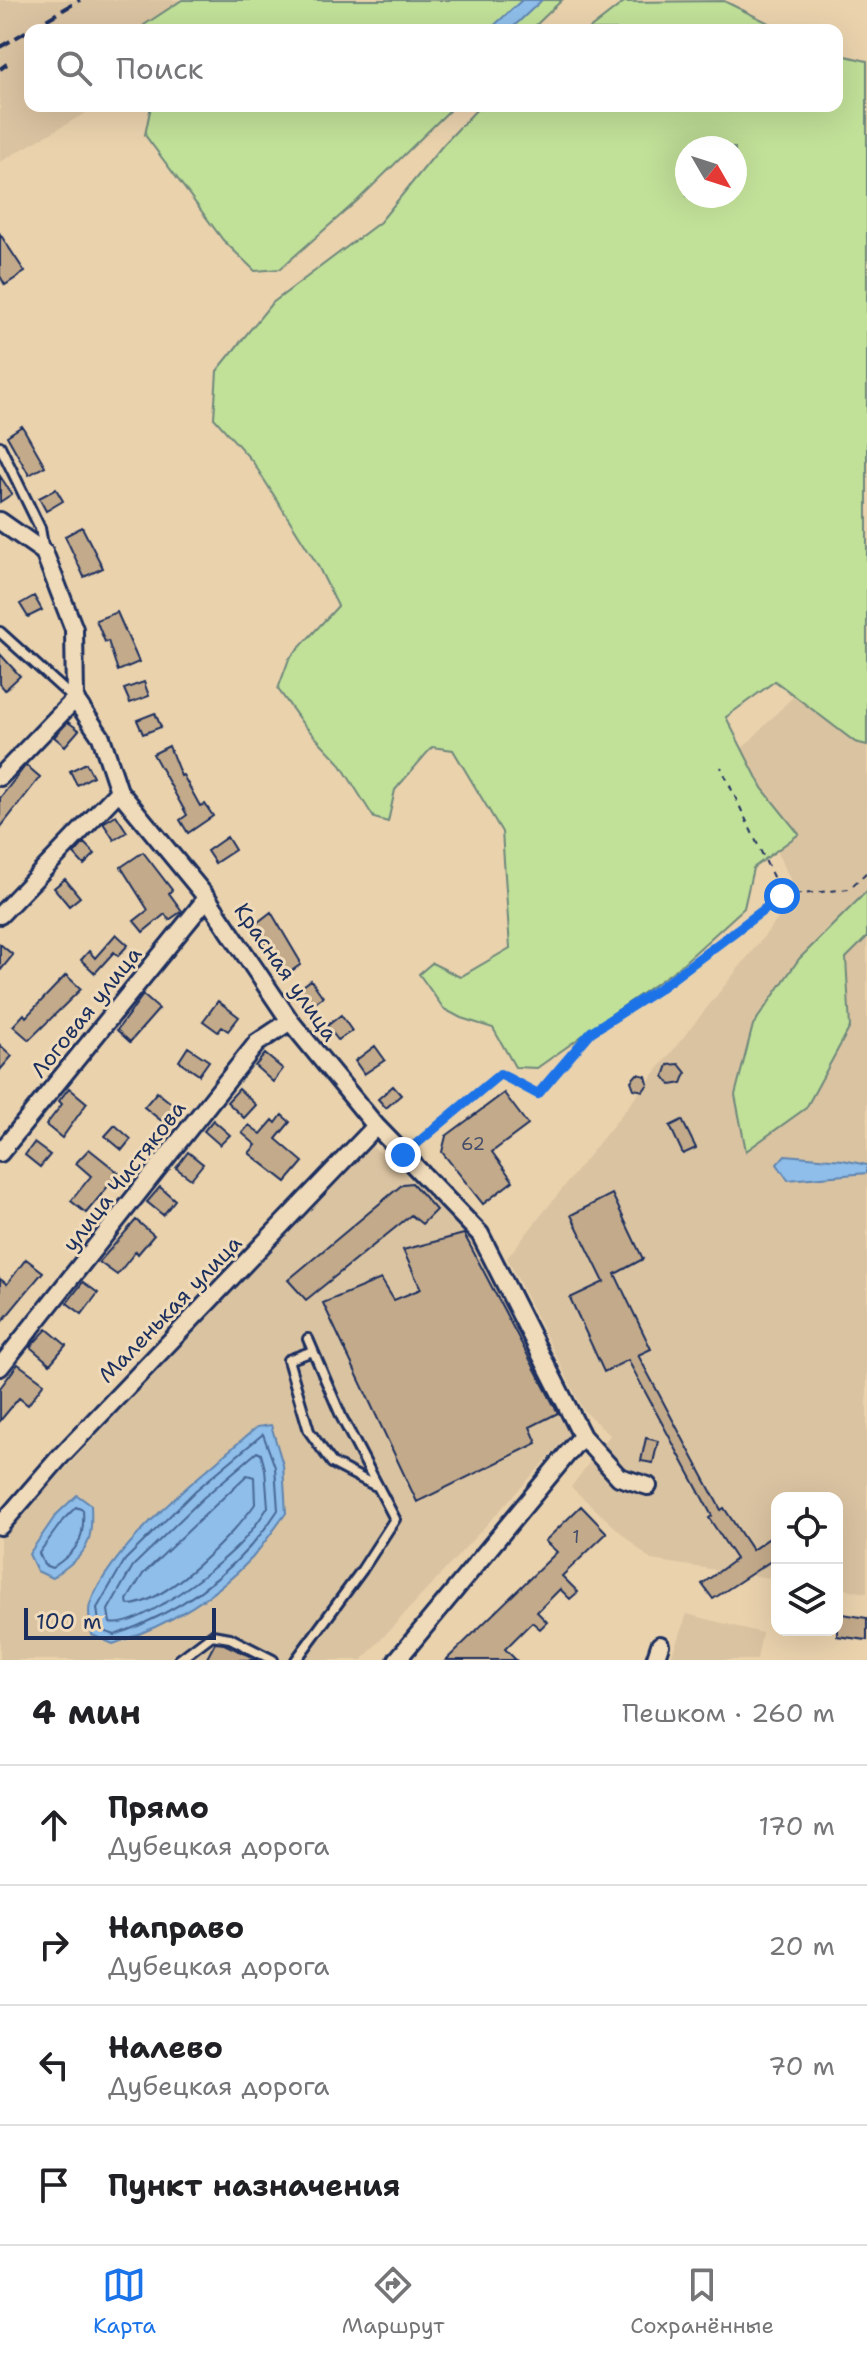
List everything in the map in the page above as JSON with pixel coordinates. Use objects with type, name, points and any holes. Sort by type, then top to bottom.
[{"type":"street","points":[[0,521],[44,552],[74,629],[75,699],[1,774]]},
{"type":"street","name":"Красная улица","points":[[75,699],[101,737],[119,791],[207,898],[290,1021],[376,1126],[480,1234],[582,1436],[619,1477],[648,1486]]},
{"type":"street","points":[[0,915],[119,791]]},
{"type":"street","name":"Логовая улица","points":[[0,1153],[207,898]]},
{"type":"street","name":"улица Чистякова","points":[[0,1367],[257,1043],[290,1021]]},
{"type":"street","name":"Маленькая улица","points":[[0,1526],[58,1459],[376,1126]]},
{"type":"street","points":[[397,1660],[582,1436]]},
{"type":"lane","points":[[0,446],[40,528],[44,552]]},
{"type":"lane","points":[[0,632],[75,699]]},
{"type":"lane","points":[[296,1660],[395,1519],[342,1418],[308,1339]]},
{"type":"lane","points":[[313,1351],[288,1360],[309,1431],[332,1463],[376,1485]]},
{"type":"lane","points":[[179,1660],[212,1635],[230,1638],[273,1660]]},
{"type":"path","points":[[721,767],[782,896]]},
{"type":"path","points":[[403,1155],[500,1074],[538,1094],[591,1032],[660,988],[782,896],[849,889],[867,872]]},
{"type":"shaded area","points":[[0,0],[285,0],[243,24],[24,24],[24,112],[88,112],[0,162]]},
{"type":"shaded area","points":[[867,621],[867,1165],[785,1155],[852,1173],[867,1173],[867,1593],[843,1589],[843,1492],[771,1492],[771,1578],[651,1560],[571,1487],[610,1435],[583,1410],[507,1258],[797,895],[735,756]]},
{"type":"shaded area","points":[[371,1145],[423,1190],[472,1241],[572,1432],[362,1660],[0,1660],[0,1538]]},
{"type":"shaded area","points":[[687,1614],[762,1633],[757,1660],[670,1660]]},
{"type":"green space","points":[[182,0],[562,0],[537,24],[146,24]]},
{"type":"green space","points":[[724,1],[771,24],[596,24],[624,2]]},
{"type":"green space","points":[[843,55],[867,61],[867,745],[855,742],[775,681],[726,717],[762,788],[799,834],[753,868],[744,908],[678,968],[537,1068],[515,1067],[493,1028],[444,1009],[419,974],[432,963],[460,977],[510,948],[502,832],[453,750],[432,747],[395,790],[388,822],[374,818],[339,762],[303,724],[278,689],[289,659],[338,606],[317,564],[253,462],[214,418],[217,371],[271,304],[380,222],[474,112],[843,112]]},
{"type":"green space","points":[[150,112],[448,112],[358,200],[280,269],[255,271],[223,240],[145,135]]},
{"type":"green space","points":[[867,891],[867,937],[846,958],[850,1027],[806,1108],[746,1151],[735,1095],[753,1025],[799,959]]},
{"type":"water","points":[[522,0],[542,0],[516,24],[496,24]]},
{"type":"water","points":[[785,1155],[867,1165],[867,1173],[788,1180],[777,1164]]},
{"type":"water","points":[[271,1425],[283,1465],[286,1513],[252,1558],[222,1586],[188,1610],[151,1629],[113,1644],[92,1635],[90,1604],[118,1557],[163,1509],[213,1464],[257,1427]]},
{"type":"water","points":[[77,1495],[91,1505],[89,1540],[80,1555],[52,1578],[37,1571],[29,1554],[56,1515]]},
{"type":"building","points":[[0,234],[25,272],[5,285],[0,276]]},
{"type":"building","points":[[22,426],[45,466],[29,475],[7,436]]},
{"type":"building","points":[[0,476],[12,494],[0,502]]},
{"type":"building","points":[[56,489],[63,501],[46,511],[39,498]]},
{"type":"building","points":[[82,527],[103,568],[84,577],[65,536]]},
{"type":"building","points":[[34,596],[42,610],[28,617],[20,604]]},
{"type":"building","points":[[117,612],[139,662],[118,671],[108,641],[105,642],[96,620]]},
{"type":"building","points":[[0,654],[20,676],[5,690],[0,684]]},
{"type":"building","points":[[144,682],[149,696],[130,703],[124,689]]},
{"type":"building","points":[[155,713],[161,727],[143,734],[137,720]]},
{"type":"building","points":[[68,722],[79,730],[65,746],[54,737]]},
{"type":"building","points":[[169,746],[181,776],[200,806],[205,804],[213,816],[188,833],[180,820],[187,815],[153,754]]},
{"type":"building","points":[[86,763],[93,776],[77,785],[70,771]]},
{"type":"building","points":[[26,765],[40,777],[0,828],[0,798]]},
{"type":"building","points":[[116,815],[127,832],[114,840],[103,823]]},
{"type":"building","points":[[227,837],[235,850],[215,863],[207,851]]},
{"type":"building","points":[[84,843],[95,854],[84,865],[74,854]]},
{"type":"building","points":[[143,852],[172,890],[169,893],[182,911],[169,920],[165,914],[143,932],[134,921],[148,910],[121,867]]},
{"type":"building","points":[[65,879],[80,897],[69,906],[54,888]]},
{"type":"building","points":[[271,912],[300,961],[300,965],[287,974],[268,943],[266,945],[253,926]]},
{"type":"building","points":[[116,934],[128,945],[118,956],[114,952],[95,973],[81,960],[89,951],[95,958]]},
{"type":"building","points":[[0,944],[13,955],[0,971]]},
{"type":"building","points":[[66,975],[81,989],[29,1040],[13,1026],[24,1014],[26,1017]]},
{"type":"building","points":[[311,980],[323,997],[311,1006],[299,989]]},
{"type":"building","points":[[143,995],[159,1009],[130,1042],[117,1030]]},
{"type":"building","points":[[218,1001],[239,1017],[228,1031],[222,1027],[218,1032],[203,1021]]},
{"type":"building","points":[[341,1015],[352,1031],[338,1040],[327,1026]]},
{"type":"building","points":[[0,1045],[12,1056],[0,1070]]},
{"type":"building","points":[[375,1046],[385,1060],[364,1074],[355,1061]]},
{"type":"building","points":[[188,1047],[209,1061],[199,1075],[179,1061]]},
{"type":"building","points":[[265,1054],[283,1069],[273,1082],[255,1066]]},
{"type":"building","points":[[679,1064],[686,1073],[682,1083],[671,1085],[664,1076],[668,1065]]},
{"type":"building","points":[[637,1074],[646,1076],[648,1084],[643,1091],[634,1089],[631,1081]]},
{"type":"building","points":[[393,1086],[401,1095],[386,1108],[378,1099]]},
{"type":"building","points":[[69,1088],[87,1103],[62,1138],[46,1125],[62,1104],[59,1101]]},
{"type":"building","points":[[239,1089],[256,1105],[244,1118],[227,1102]]},
{"type":"building","points":[[157,1092],[176,1107],[163,1122],[144,1107]]},
{"type":"building","points":[[504,1093],[528,1125],[492,1152],[513,1181],[483,1204],[442,1152],[446,1136]]},
{"type":"building","points":[[282,1115],[290,1122],[276,1139],[303,1162],[286,1182],[249,1153],[256,1145],[242,1133],[249,1125],[261,1134]]},
{"type":"building","points":[[213,1120],[230,1135],[220,1145],[204,1131]]},
{"type":"building","points":[[682,1120],[696,1148],[683,1154],[670,1126]]},
{"type":"building","points":[[115,1125],[131,1139],[122,1150],[105,1136]]},
{"type":"building","points":[[34,1143],[50,1155],[40,1167],[25,1155]]},
{"type":"building","points":[[89,1149],[119,1173],[86,1213],[71,1201],[91,1176],[76,1163]]},
{"type":"building","points":[[188,1152],[203,1164],[191,1179],[176,1168]]},
{"type":"building","points":[[412,1183],[436,1210],[422,1224],[411,1215],[306,1300],[288,1280],[403,1184]]},
{"type":"building","points":[[160,1187],[175,1200],[163,1215],[147,1202]]},
{"type":"building","points":[[612,1194],[643,1259],[615,1274],[651,1349],[638,1355],[721,1510],[724,1508],[752,1550],[771,1537],[771,1561],[713,1599],[702,1584],[736,1559],[709,1518],[712,1516],[628,1360],[604,1372],[570,1298],[604,1282],[571,1215]]},
{"type":"building","points":[[136,1220],[154,1235],[117,1275],[99,1262]]},
{"type":"building","points":[[464,1234],[558,1413],[530,1427],[537,1443],[417,1502],[323,1303],[381,1279],[394,1300],[421,1289],[403,1250]]},
{"type":"building","points":[[26,1259],[43,1272],[0,1324],[0,1279],[7,1284]]},
{"type":"building","points":[[83,1282],[98,1293],[82,1314],[67,1303]]},
{"type":"building","points":[[47,1329],[66,1345],[50,1364],[30,1347]]},
{"type":"building","points":[[18,1364],[44,1383],[28,1405],[19,1398],[0,1421],[0,1388]]},
{"type":"building","points":[[646,1438],[658,1441],[653,1463],[641,1461]]},
{"type":"building","points":[[581,1506],[607,1533],[562,1576],[578,1592],[570,1599],[560,1589],[537,1612],[547,1622],[540,1629],[532,1622],[505,1649],[516,1660],[446,1660],[557,1552],[545,1541]]},
{"type":"building","points":[[843,1614],[867,1618],[867,1640],[837,1636],[843,1636]]},
{"type":"building","points":[[215,1643],[224,1644],[258,1660],[206,1660]]},
{"type":"railway","points":[[39,24],[80,0]]},
{"type":"railway","points":[[0,47],[24,33]]},
{"type":"railway","points":[[0,69],[7,64]]},
{"type":"route","points":[[403,1155],[500,1074],[538,1094],[591,1032],[660,988],[782,896]]}]
